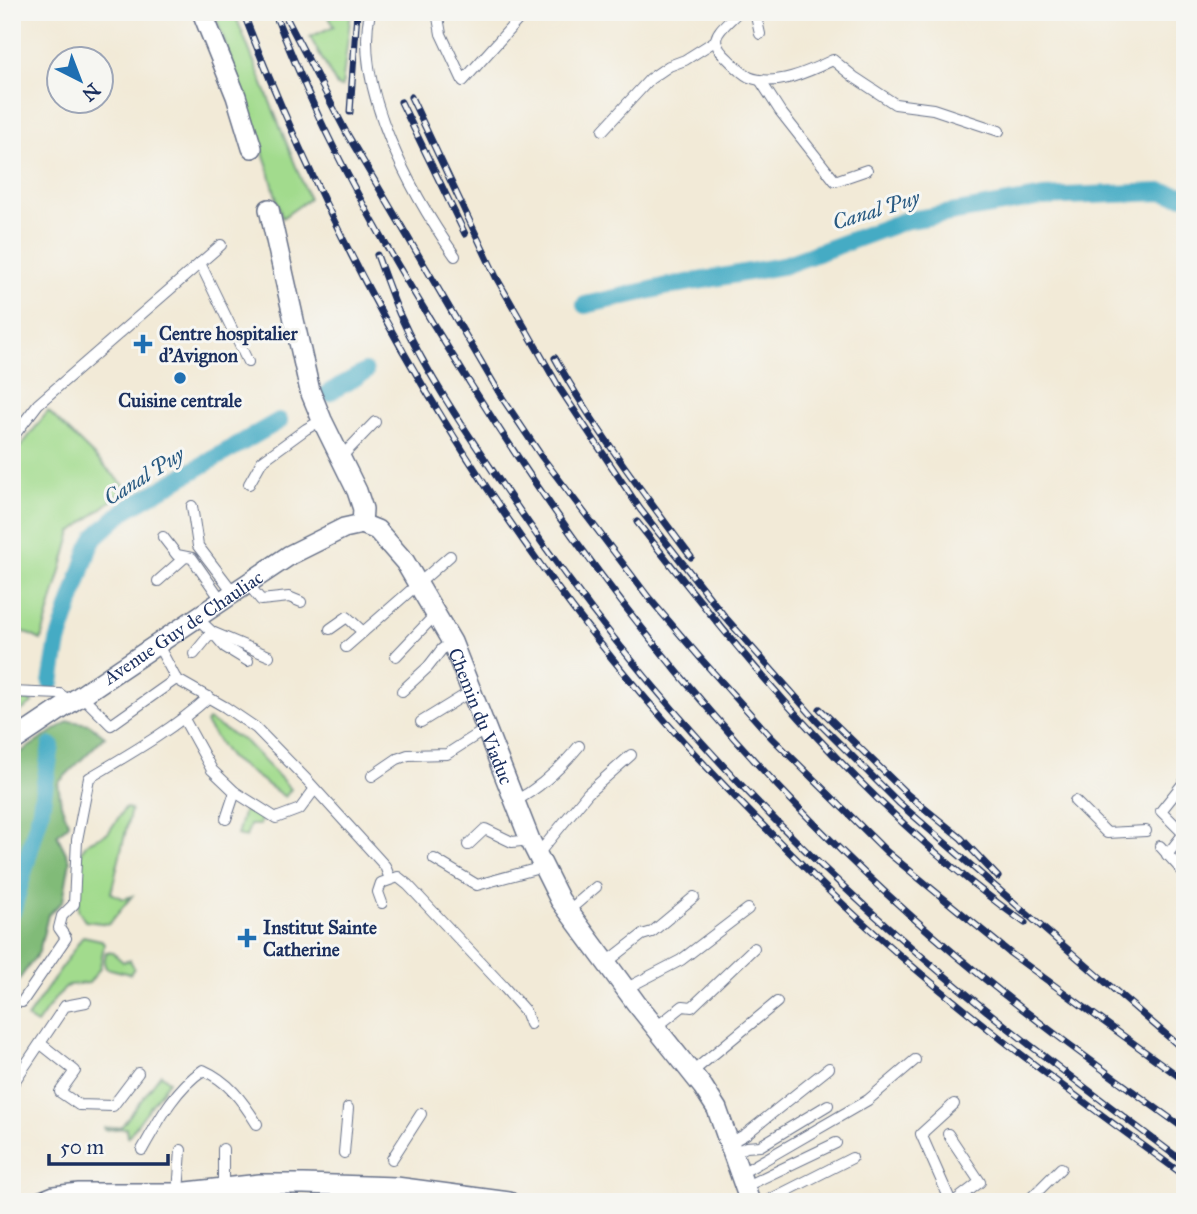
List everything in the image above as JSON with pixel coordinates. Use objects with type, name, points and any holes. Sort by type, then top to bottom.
[{"type":"street","points":[[202,12],[236,96],[252,148]]},
{"type":"street","points":[[269,209],[310,391],[357,491],[363,509],[362,524]]},
{"type":"street","name":"Chemin du Viaduc","points":[[362,524],[377,530],[389,541],[405,562],[452,642],[537,854],[560,900],[717,1109],[745,1188]]},
{"type":"street","name":"Avenue Guy de Chauliac","points":[[12,742],[290,555],[344,528],[362,524]]},
{"type":"street","points":[[39,1202],[54,1196],[79,1193],[116,1197],[260,1184],[396,1187],[509,1202]]},
{"type":"lane","points":[[370,12],[369,71],[381,115],[430,221],[455,256]]},
{"type":"lane","points":[[437,12],[441,34],[463,81],[525,12]]},
{"type":"lane","points":[[738,12],[716,36],[715,41],[717,48],[747,76],[760,80],[806,74],[833,60],[895,104],[933,109],[999,131]]},
{"type":"lane","points":[[755,12],[760,34]]},
{"type":"lane","points":[[603,130],[650,79],[715,41]]},
{"type":"lane","points":[[760,80],[780,111],[835,181],[867,170]]},
{"type":"lane","points":[[12,438],[38,404],[221,246]]},
{"type":"lane","points":[[200,263],[248,362]]},
{"type":"lane","points":[[249,484],[262,461],[320,416]]},
{"type":"lane","points":[[338,455],[345,453],[375,422]]},
{"type":"lane","points":[[192,506],[198,546],[235,593]]},
{"type":"lane","points":[[163,537],[177,555],[192,558],[235,593],[261,600],[289,597],[300,602]]},
{"type":"lane","points":[[346,647],[450,556]]},
{"type":"lane","points":[[158,581],[184,558]]},
{"type":"lane","points":[[396,656],[435,615]]},
{"type":"lane","points":[[331,629],[347,617],[363,632]]},
{"type":"lane","points":[[197,618],[225,647],[248,661]]},
{"type":"lane","points":[[194,654],[212,632]]},
{"type":"lane","points":[[212,632],[269,656]]},
{"type":"lane","points":[[402,691],[452,642]]},
{"type":"lane","points":[[158,645],[176,679],[256,728],[385,866],[390,879]]},
{"type":"lane","points":[[12,692],[60,694],[111,724],[176,679]]},
{"type":"lane","points":[[421,722],[472,690]]},
{"type":"lane","points":[[22,1002],[66,937],[59,928],[62,916],[74,904],[77,840],[89,778],[184,719],[209,697]]},
{"type":"lane","points":[[184,719],[212,770],[235,792],[276,818],[300,809],[314,790]]},
{"type":"lane","points":[[372,776],[408,755],[447,754],[486,729]]},
{"type":"lane","points":[[515,801],[527,795],[562,766],[579,746]]},
{"type":"lane","points":[[434,859],[477,885],[537,854],[588,793],[631,755]]},
{"type":"lane","points":[[1167,855],[1184,833],[1161,811],[1185,781]]},
{"type":"lane","points":[[226,819],[235,792]]},
{"type":"lane","points":[[1075,801],[1107,833],[1146,831]]},
{"type":"lane","points":[[468,845],[485,829],[537,854]]},
{"type":"lane","points":[[1160,846],[1185,874]]},
{"type":"lane","points":[[382,903],[378,892],[382,883],[398,877],[509,993],[525,1011],[530,1024]]},
{"type":"lane","points":[[568,911],[596,887]]},
{"type":"lane","points":[[606,964],[642,935],[652,932],[694,897]]},
{"type":"lane","points":[[625,989],[681,960],[748,909]]},
{"type":"lane","points":[[655,1028],[683,1006],[692,1007],[754,948]]},
{"type":"lane","points":[[12,1085],[65,1006],[86,1002]]},
{"type":"lane","points":[[691,1073],[776,1002]]},
{"type":"lane","points":[[41,1044],[75,1071],[60,1092],[79,1105],[113,1106],[138,1073]]},
{"type":"lane","points":[[745,1188],[868,1100],[915,1060]]},
{"type":"lane","points":[[732,1148],[829,1068]]},
{"type":"lane","points":[[142,1150],[162,1114],[186,1081],[203,1070],[218,1076],[241,1098],[257,1124]]},
{"type":"lane","points":[[948,1134],[980,1182],[952,1202],[921,1134],[954,1104]]},
{"type":"lane","points":[[732,1148],[760,1146],[828,1105]]},
{"type":"lane","points":[[344,1153],[348,1108]]},
{"type":"lane","points":[[393,1159],[421,1114]]},
{"type":"lane","points":[[745,1188],[836,1143]]},
{"type":"lane","points":[[223,1149],[223,1188]]},
{"type":"lane","points":[[178,1193],[181,1150]]},
{"type":"lane","points":[[765,1202],[852,1158]]},
{"type":"lane","points":[[1027,1202],[1060,1168]]},
{"type":"green space","points":[[214,12],[234,12],[309,199],[282,218],[267,164]]},
{"type":"green space","points":[[326,12],[351,12],[342,87],[337,86],[310,37],[334,26]]},
{"type":"green space","points":[[48,411],[127,488],[72,532],[41,640],[12,626],[12,455]]},
{"type":"green space","points":[[12,699],[29,700],[33,703],[12,717]]},
{"type":"green space","points":[[208,720],[246,742],[291,789],[285,797],[229,757],[206,723]]},
{"type":"green space","points":[[69,721],[89,724],[105,736],[58,783],[61,804],[69,824],[57,835],[70,861],[63,901],[48,915],[39,952],[12,989],[12,869],[16,857],[12,856],[12,758]]},
{"type":"green space","points":[[125,808],[131,809],[111,893],[124,899],[132,896],[109,924],[85,921],[78,910],[80,853],[88,842],[108,833]]},
{"type":"green space","points":[[244,810],[261,816],[260,825],[250,825],[246,837],[237,835]]},
{"type":"green space","points":[[83,936],[101,940],[104,944],[100,968],[89,983],[69,985],[57,996],[37,1024],[27,1018]]},
{"type":"green space","points":[[106,952],[113,953],[123,962],[130,960],[134,968],[130,974],[106,968]]},
{"type":"green space","points":[[161,1074],[169,1081],[128,1137],[126,1128],[104,1130],[121,1127]]},
{"type":"waterway","name":"Canal Puy","points":[[585,305],[664,287],[782,266],[904,221],[1043,197],[1161,192],[1185,196]]},
{"type":"waterway","name":"Canal Puy","points":[[328,393],[365,372]]},
{"type":"waterway","name":"Canal Puy","points":[[51,683],[58,642],[95,537],[125,510],[279,421]]},
{"type":"waterway","name":"Canal Puy","points":[[12,912],[40,814],[51,746]]},
{"type":"railway","points":[[243,12],[314,179],[397,341],[492,496],[544,570],[625,675],[738,800],[869,928],[956,1003],[1185,1176]]},
{"type":"railway","points":[[274,12],[346,172],[435,327],[522,464],[574,538],[627,610],[684,680],[804,813],[935,937],[1026,1012],[1185,1129]]},
{"type":"railway","points":[[350,112],[357,12]]},
{"type":"railway","points":[[285,15],[346,132],[503,399],[542,457],[649,598],[771,737],[887,852],[1010,953],[1185,1081]]},
{"type":"railway","points":[[411,97],[496,277],[560,389],[640,509],[725,617],[817,721],[899,803],[1185,1051]]},
{"type":"railway","points":[[401,102],[465,234]]},
{"type":"railway","points":[[377,255],[411,339],[439,389],[486,461],[564,573],[612,636],[716,757],[827,871],[946,977],[1064,1072],[1185,1163]]},
{"type":"railway","points":[[555,358],[603,435],[691,557]]},
{"type":"railway","points":[[637,522],[770,685],[865,787],[969,881],[1025,923]]},
{"type":"railway","points":[[820,709],[908,795],[961,838],[998,877]]},
{"type":"place","name":"Centre hospitalier d'Avignon","points":[[143,344]]},
{"type":"place","name":"Cuisine centrale","points":[[180,378]]},
{"type":"place","name":"Institut Sainte Catherine","points":[[247,938]]}]
